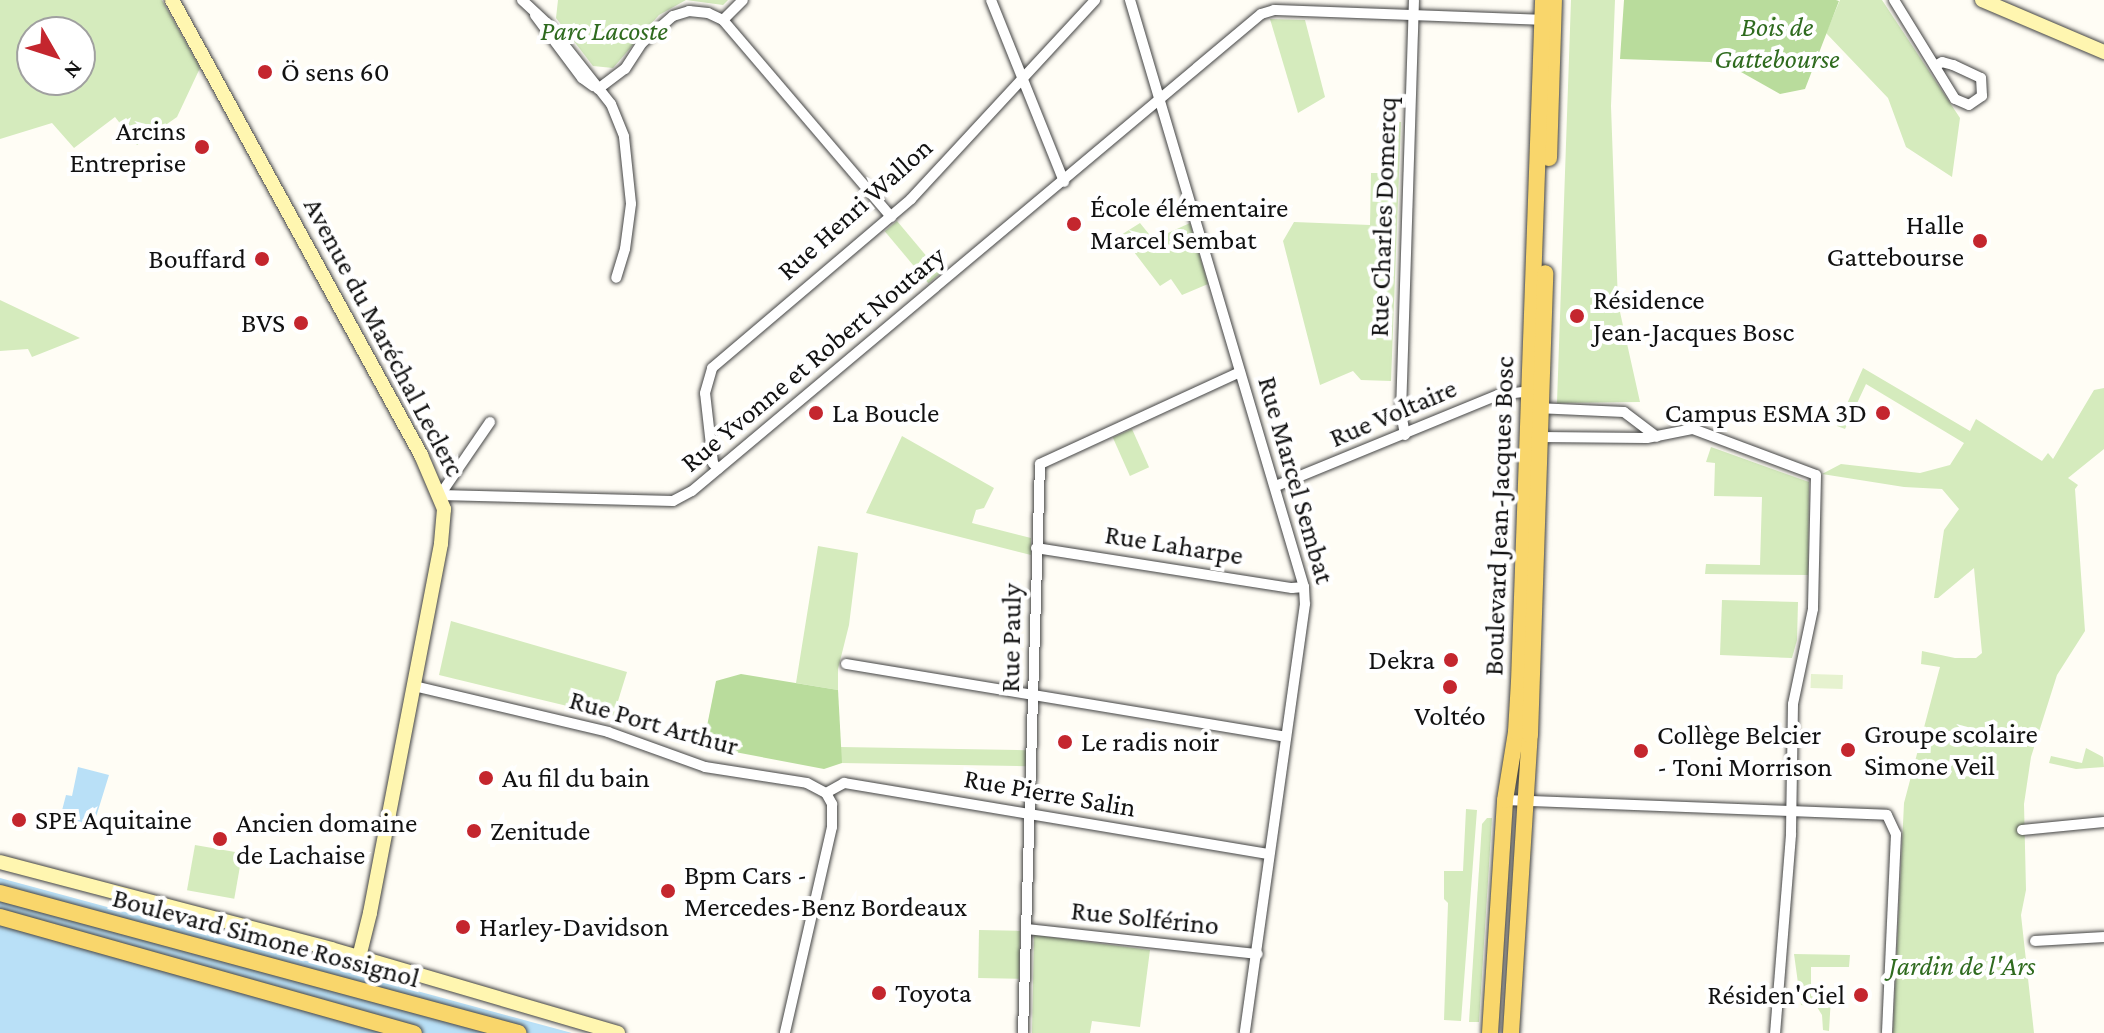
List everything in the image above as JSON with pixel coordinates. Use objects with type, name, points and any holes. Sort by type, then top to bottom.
[{"type":"main road","name":"Boulevard Jean-Jacques Bosc","points":[[1511,1033],[1526,802],[1539,437],[1535,400],[1542,20],[1550,1]]},
{"type":"main road","name":"Boulevard Jean-Jacques Bosc","points":[[1490,1033],[1505,800],[1516,732],[1552,65],[1550,1]]},
{"type":"main road","name":"Boulevard Simone Rossignol","points":[[0,893],[518,1033]]},
{"type":"main road","name":"Boulevard Simone Rossignol","points":[[0,917],[414,1033]]},
{"type":"street","name":"Avenue du Maréchal Leclerc","points":[[172,0],[440,495],[444,509],[441,544],[359,957]]},
{"type":"street","points":[[723,20],[743,0]]},
{"type":"street","points":[[991,0],[1064,182]]},
{"type":"street","name":"Rue Henri Wallon","points":[[718,469],[713,463],[705,393],[712,368],[891,217],[1095,0]]},
{"type":"street","name":"Rue Marcel Sembat","points":[[1130,0],[1304,587],[1305,604],[1245,1033]]},
{"type":"street","name":"Rue Charles Domercq","points":[[1405,435],[1401,413],[1414,0]]},
{"type":"street","points":[[1894,0],[1935,66],[1960,104],[1976,103],[1982,96],[1981,78],[1942,62],[1935,66]]},
{"type":"street","points":[[1982,0],[2104,52]]},
{"type":"street","points":[[529,1],[616,113],[630,164],[629,225],[616,278]]},
{"type":"street","name":"Rue Yvonne et Robert Noutary","points":[[440,495],[673,501],[692,491],[1261,14],[1274,10],[1542,20]]},
{"type":"street","points":[[598,89],[625,69],[642,43],[673,16],[689,11],[708,13],[723,20],[891,217]]},
{"type":"street","points":[[1542,20],[1548,29],[1552,65]]},
{"type":"street","name":"Rue Pauly","points":[[1023,1033],[1039,469],[1045,460],[1240,372]]},
{"type":"street","name":"Rue Voltaire","points":[[1276,486],[1498,395],[1624,412],[1657,437]]},
{"type":"street","points":[[440,495],[490,422]]},
{"type":"street","points":[[1539,437],[1657,437],[1693,429],[1816,475],[1813,609],[1793,704],[1791,835],[1775,1033]]},
{"type":"street","name":"Rue Laharpe","points":[[1036,548],[1292,588],[1304,587]]},
{"type":"street","points":[[1521,645],[1526,682],[1521,778],[1526,802]]},
{"type":"street","points":[[846,664],[1285,737]]},
{"type":"street","name":"Rue Port Arthur","points":[[414,686],[608,732],[705,767],[807,783],[826,793]]},
{"type":"street","name":"Rue Pierre Salin","points":[[826,793],[844,783],[1269,854]]},
{"type":"street","points":[[785,1033],[834,814],[826,793]]},
{"type":"street","points":[[1505,800],[1883,814],[1894,823],[1896,834],[1887,1033]]},
{"type":"street","points":[[2022,830],[2104,822]]},
{"type":"street","points":[[0,862],[359,957],[618,1033]]},
{"type":"street","name":"Rue Solférino","points":[[1027,929],[1258,954]]},
{"type":"street","points":[[2035,941],[2104,937]]},
{"type":"green space","points":[[0,0],[162,0],[200,68],[177,117],[137,145],[115,117],[74,148],[52,123],[0,139]]},
{"type":"green space","name":"Parc Lacoste","points":[[558,0],[686,0],[659,15],[613,68],[593,66],[556,18]]},
{"type":"green space","points":[[686,0],[728,0],[723,5]]},
{"type":"green space","points":[[1571,0],[1615,0],[1611,106],[1618,303],[1640,402],[1557,403]]},
{"type":"green space","name":"Bois de Gattebourse","points":[[1624,0],[1839,1],[1805,89],[1780,94],[1741,72],[1710,62],[1620,59]]},
{"type":"green space","points":[[1840,0],[1882,0],[1960,118],[1952,177],[1906,147],[1888,98],[1826,33]]},
{"type":"green space","points":[[1270,19],[1305,20],[1325,97],[1298,113]]},
{"type":"green space","points":[[1387,121],[1401,122],[1391,381],[1361,380],[1353,371],[1320,385],[1283,241],[1294,222],[1370,225],[1371,173],[1385,173]]},
{"type":"green space","points":[[897,221],[941,273],[928,283],[885,231]]},
{"type":"green space","points":[[1140,223],[1157,244],[1168,233],[1190,223],[1208,284],[1182,295],[1171,279],[1160,286],[1121,235]]},
{"type":"green space","points":[[0,300],[80,338],[32,357],[28,349],[0,351]]},
{"type":"green space","name":"Jardin de l'Ars","points":[[1863,368],[1970,431],[1976,419],[2042,461],[2048,453],[2053,459],[2094,390],[2104,388],[2104,449],[2068,478],[2078,485],[2075,489],[2085,631],[2057,675],[2031,757],[2024,804],[2026,890],[2021,915],[2034,1033],[1893,1033],[1904,803],[1940,667],[1921,664],[1922,651],[1955,658],[1976,658],[1982,653],[1974,568],[1934,598],[1944,530],[1959,509],[1942,489],[1904,487],[1822,474],[1841,464],[1920,473],[1950,465],[1964,443],[1866,384],[1845,429],[1837,426]]},
{"type":"green space","points":[[1132,429],[1149,467],[1130,476],[1113,438]]},
{"type":"green space","points":[[902,436],[994,488],[984,508],[976,510],[972,523],[1031,538],[1031,555],[866,513]]},
{"type":"green space","points":[[1711,447],[1809,482],[1808,575],[1705,574],[1706,564],[1760,565],[1762,497],[1714,496],[1715,463],[1706,462]]},
{"type":"green space","points":[[818,546],[858,553],[849,625],[838,669],[838,690],[796,683]]},
{"type":"green space","points":[[1722,600],[1798,602],[1797,640],[1792,658],[1720,655]]},
{"type":"green space","points":[[451,621],[627,672],[613,717],[439,675]]},
{"type":"green space","points":[[741,674],[838,690],[842,763],[824,769],[703,746],[716,681]]},
{"type":"green space","points":[[1811,674],[1843,675],[1842,689],[1811,688]]},
{"type":"green space","points":[[841,747],[1026,750],[1026,766],[841,763]]},
{"type":"green space","points":[[2086,748],[2103,757],[2104,767],[2076,769],[2049,763],[2051,756],[2082,763]]},
{"type":"green space","points":[[1466,809],[1477,810],[1461,1021],[1444,1020],[1448,903],[1444,899],[1444,871],[1463,871]]},
{"type":"green space","points":[[1487,818],[1492,818],[1479,1022],[1469,1022],[1482,824]]},
{"type":"green space","points":[[195,845],[242,853],[234,899],[187,890]]},
{"type":"green space","points":[[979,930],[1020,931],[1019,979],[978,978]]},
{"type":"green space","points":[[1034,935],[1150,950],[1140,1027],[1092,1021],[1090,1033],[1032,1033]]},
{"type":"green space","points":[[1794,954],[1850,955],[1849,967],[1811,967],[1811,996],[1831,997],[1829,1031],[1823,1030],[1822,1015],[1817,1007],[1801,1005]]},
{"type":"water","points":[[78,767],[109,775],[92,830],[59,822],[66,795],[72,796]]},
{"type":"water","points":[[0,878],[572,1033],[0,1033]]},
{"type":"place","name":"Ö sens 60","points":[[265,72]]},
{"type":"place","name":"Arcins Entreprise","points":[[202,147]]},
{"type":"place","name":"École élémentaire Marcel Sembat","points":[[1074,224]]},
{"type":"place","name":"Halle Gattebourse","points":[[1980,241]]},
{"type":"place","name":"Bouffard","points":[[262,259]]},
{"type":"place","name":"Résidence Jean-Jacques Bosc","points":[[1577,316]]},
{"type":"place","name":"BVS","points":[[301,323]]},
{"type":"place","name":"La Boucle","points":[[816,413]]},
{"type":"place","name":"Campus ESMA 3D","points":[[1883,413]]},
{"type":"place","name":"Dekra","points":[[1451,660]]},
{"type":"place","name":"Voltéo","points":[[1450,687]]},
{"type":"place","name":"Le radis noir","points":[[1065,742]]},
{"type":"place","name":"Groupe scolaire Simone Veil","points":[[1848,750]]},
{"type":"place","name":"Collège Belcier - Toni Morrison","points":[[1641,751]]},
{"type":"place","name":"Au fil du bain","points":[[486,778]]},
{"type":"place","name":"SPE Aquitaine","points":[[19,820]]},
{"type":"place","name":"Zenitude","points":[[474,831]]},
{"type":"place","name":"Ancien domaine de Lachaise","points":[[220,839]]},
{"type":"place","name":"Bpm Cars - Mercedes-Benz Bordeaux","points":[[668,891]]},
{"type":"place","name":"Harley-Davidson","points":[[463,927]]},
{"type":"place","name":"Toyota","points":[[879,993]]},
{"type":"place","name":"Résiden'Ciel","points":[[1861,995]]}]
